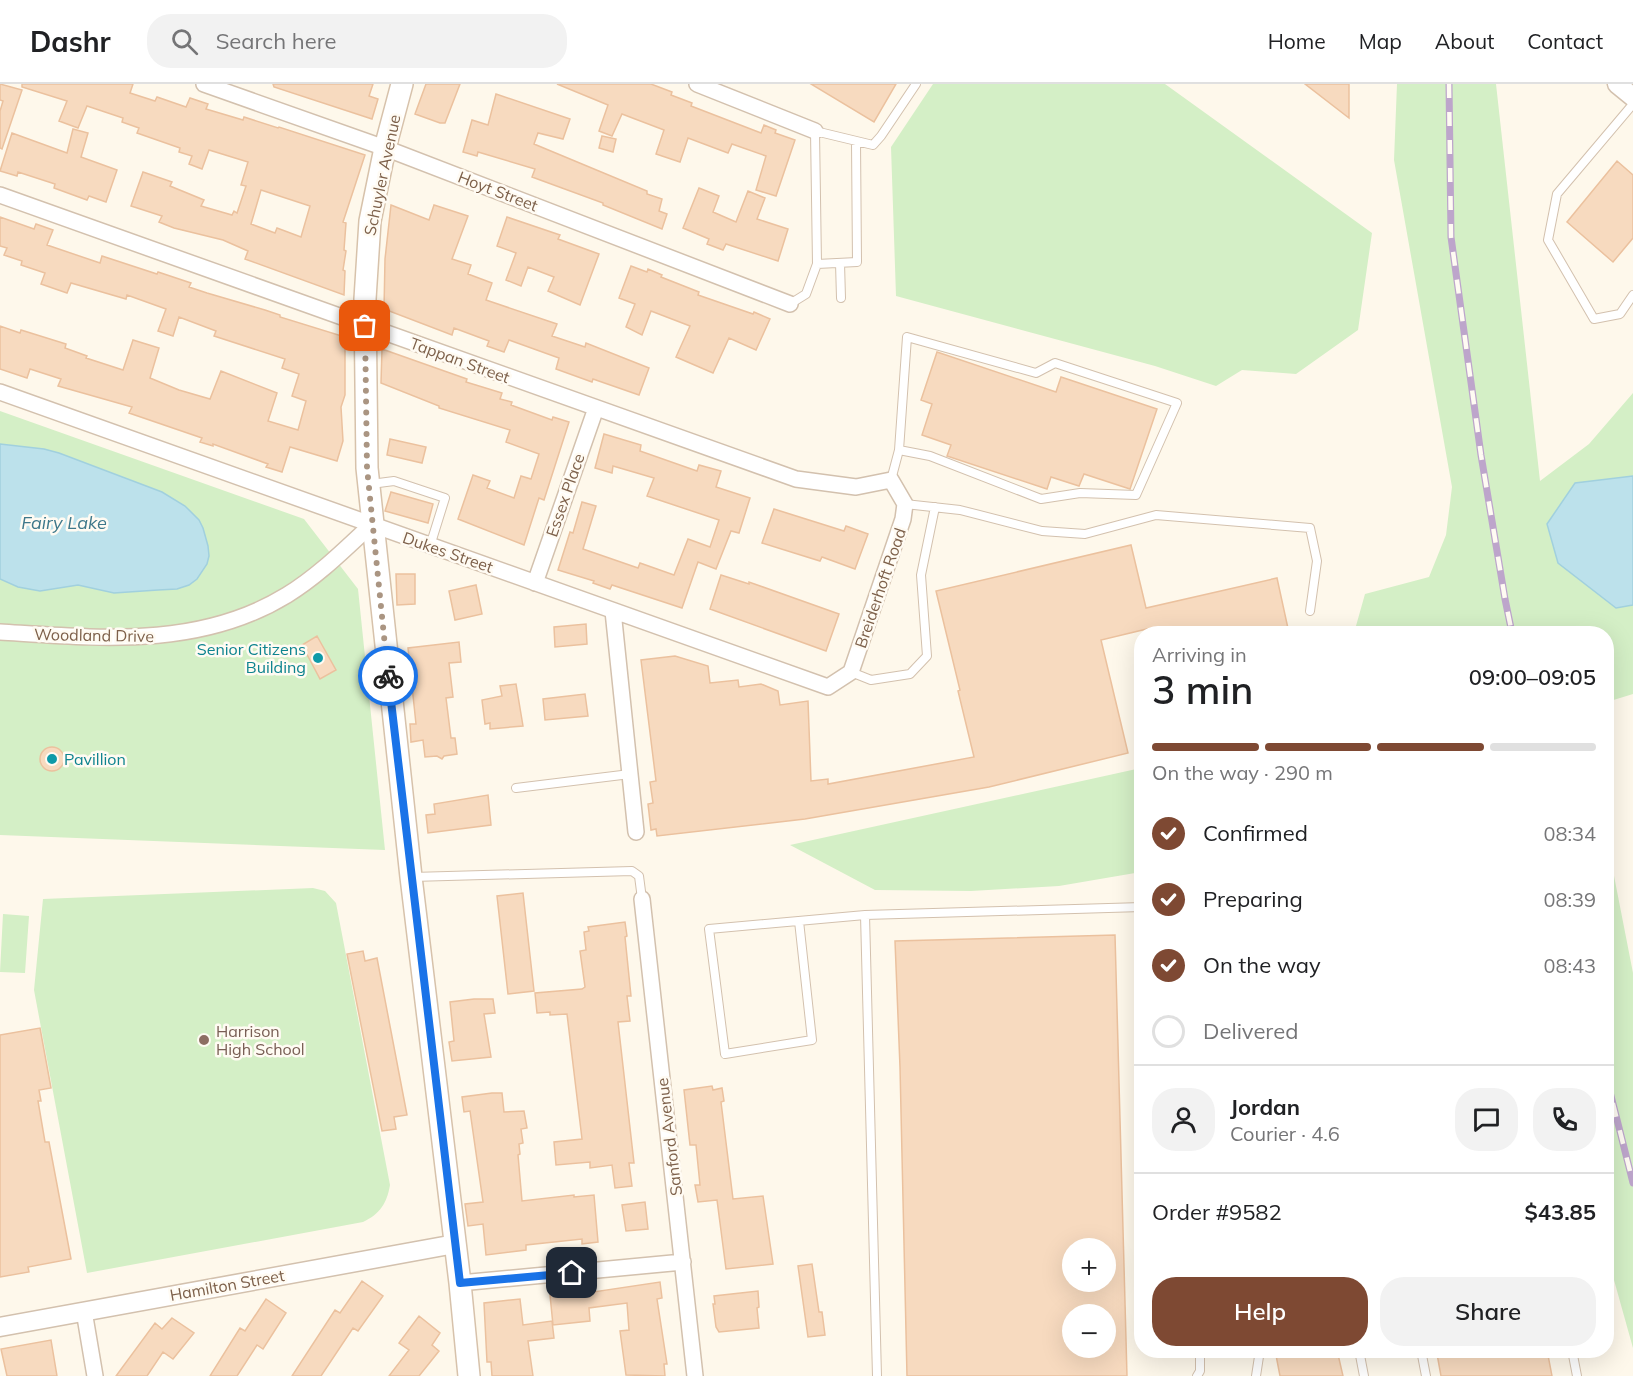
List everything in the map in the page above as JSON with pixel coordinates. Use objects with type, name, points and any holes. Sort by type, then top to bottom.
[{"type":"main road","name":"Schuyler Avenue","points":[[402,84],[370,221],[365,326],[368,485],[469,1376]]},
{"type":"street","name":"Hoyt Street","points":[[204,84],[386,148],[790,304]]},
{"type":"street","points":[[697,84],[815,131]]},
{"type":"street","points":[[1617,84],[1633,98]]},
{"type":"street","name":"Tappan Street","points":[[0,195],[796,479],[856,487],[891,480]]},
{"type":"street","name":"Dukes Street","points":[[0,392],[828,687],[851,672]]},
{"type":"street","name":"Essex Place","points":[[535,583],[596,408]]},
{"type":"street","name":"Breiderhoft Road","points":[[851,672],[903,519],[905,504],[891,480]]},
{"type":"street","name":"Woodland Drive","points":[[0,632],[134,638],[192,632],[227,623],[266,607],[305,583],[371,525]]},
{"type":"street","points":[[613,611],[636,832]]},
{"type":"street","name":"Sanford Avenue","points":[[642,899],[696,1376]]},
{"type":"street","name":"Hamilton Street","points":[[0,1327],[454,1244]]},
{"type":"street","points":[[460,1283],[683,1262]]},
{"type":"street","points":[[84,1311],[95,1376]]},
{"type":"lane","points":[[790,304],[806,294],[817,264],[815,131],[873,145],[916,84]]},
{"type":"lane","points":[[1633,104],[1557,194],[1548,240],[1594,319],[1620,314],[1633,295]]},
{"type":"lane","points":[[817,264],[857,262],[856,142]]},
{"type":"lane","points":[[840,263],[841,298]]},
{"type":"lane","points":[[891,480],[900,450],[907,337],[1036,372],[1055,363],[1177,403],[1136,495],[1080,493],[1041,499],[930,456],[900,450]]},
{"type":"lane","points":[[368,485],[394,481],[445,498],[430,546]]},
{"type":"lane","points":[[905,504],[960,510],[1042,531],[1074,534],[1085,534],[1156,515],[1310,528],[1317,561],[1310,611]]},
{"type":"lane","points":[[851,672],[871,680],[910,674],[927,656],[921,574],[935,507]]},
{"type":"lane","points":[[516,788],[630,774]]},
{"type":"lane","points":[[411,878],[632,871],[639,876],[642,899]]},
{"type":"lane","points":[[799,921],[812,1040],[725,1054],[709,929],[865,915],[1134,907]]},
{"type":"lane","points":[[865,915],[877,1376]]},
{"type":"lane","points":[[1197,1376],[1200,1371],[1200,1358]]},
{"type":"lane","points":[[1256,1376],[1259,1358]]},
{"type":"lane","points":[[1361,1358],[1364,1376]]},
{"type":"lane","points":[[1422,1358],[1426,1376]]},
{"type":"lane","points":[[1574,1358],[1577,1376]]},
{"type":"green space","points":[[933,84],[1165,84],[1372,233],[1358,330],[1296,374],[1242,370],[1216,386],[1155,366],[896,296],[891,147]]},
{"type":"green space","points":[[1397,84],[1496,84],[1540,481],[1589,444],[1633,393],[1633,694],[1614,700],[1614,626],[1356,626],[1365,594],[1429,577],[1446,535],[1452,487],[1394,160]]},
{"type":"green space","points":[[0,411],[304,519],[358,589],[385,850],[0,835]]},
{"type":"green space","points":[[1134,770],[1134,873],[1059,886],[971,891],[875,890],[790,845]]},
{"type":"green space","points":[[1614,876],[1633,973],[1633,1348],[1614,1280]]},
{"type":"green space","name":"Harrison High School","points":[[313,888],[325,891],[336,903],[390,1185],[385,1203],[378,1212],[363,1222],[87,1273],[34,990],[43,899]]},
{"type":"green space","points":[[3,914],[29,916],[25,973],[0,972]]},
{"type":"water","name":"Fairy Lake","points":[[0,444],[59,453],[162,492],[185,506],[199,520],[208,546],[207,564],[197,579],[177,589],[114,593],[78,585],[40,591],[18,587],[0,579]]},
{"type":"water","points":[[1633,476],[1633,605],[1616,608],[1558,563],[1547,524],[1575,483]]},
{"type":"building","points":[[0,84],[22,90],[2,149],[0,148],[0,111],[3,101],[0,100]]},
{"type":"building","points":[[22,84],[133,84],[130,93],[155,101],[157,97],[186,107],[190,98],[208,104],[206,109],[243,120],[244,117],[279,127],[365,155],[343,222],[346,223],[344,295],[245,259],[248,251],[223,240],[174,228],[159,222],[162,216],[131,206],[143,172],[172,182],[170,186],[204,200],[201,206],[232,215],[234,211],[237,213],[246,186],[241,185],[248,162],[209,150],[202,169],[189,164],[192,156],[179,152],[180,148],[137,133],[139,128],[122,122],[123,118],[87,106],[78,128],[59,121],[67,101],[22,87]],"holes":[[[261,190],[310,206],[301,237],[277,228],[275,233],[251,224]]]},
{"type":"building","points":[[273,84],[373,84],[369,96],[378,99],[372,119],[274,87]]},
{"type":"building","points":[[426,84],[460,84],[445,123],[415,114]]},
{"type":"building","points":[[557,84],[651,84],[692,103],[691,106],[761,133],[764,125],[776,130],[775,133],[795,140],[776,196],[756,190],[766,156],[732,144],[728,153],[688,138],[680,162],[656,154],[664,130],[622,114],[612,136],[599,131],[608,105]]},
{"type":"building","points":[[811,84],[896,84],[874,122]]},
{"type":"building","points":[[1305,84],[1349,84],[1349,118]]},
{"type":"building","points":[[496,94],[570,119],[563,139],[538,133],[534,144],[662,199],[659,211],[667,214],[662,229],[603,205],[603,203],[532,177],[535,169],[478,152],[477,156],[463,152],[472,120],[488,125]]},
{"type":"building","points":[[73,129],[88,133],[81,157],[117,170],[106,202],[89,196],[87,200],[54,188],[55,184],[18,172],[17,176],[0,171],[12,133],[67,153]]},
{"type":"building","points":[[602,136],[616,139],[613,152],[599,148]]},
{"type":"building","points":[[1617,161],[1633,175],[1633,238],[1613,262],[1567,222]]},
{"type":"building","points":[[699,188],[719,196],[713,212],[736,222],[748,191],[765,198],[757,219],[788,229],[778,261],[726,244],[723,250],[707,244],[709,239],[683,228]]},
{"type":"building","points":[[391,205],[429,220],[434,205],[468,216],[452,259],[471,265],[468,274],[492,283],[486,300],[557,324],[552,336],[585,347],[586,343],[649,368],[639,395],[556,369],[559,358],[509,340],[504,352],[487,346],[489,341],[454,328],[452,335],[384,309],[385,259]]},
{"type":"building","points":[[0,217],[34,229],[36,224],[53,230],[47,245],[100,263],[102,256],[157,274],[158,272],[191,283],[189,287],[345,337],[345,395],[341,407],[343,441],[337,461],[290,447],[282,472],[266,467],[268,464],[213,444],[213,446],[200,442],[202,438],[129,413],[132,407],[58,386],[61,379],[30,369],[27,378],[0,369],[0,326],[66,344],[65,348],[87,356],[86,358],[123,370],[133,340],[159,348],[150,378],[210,399],[221,371],[277,393],[268,421],[298,430],[306,401],[292,396],[299,374],[282,368],[285,359],[214,336],[216,331],[179,317],[173,336],[158,331],[166,309],[127,295],[126,299],[71,283],[67,293],[41,284],[45,273],[21,265],[22,261],[4,255],[7,248],[0,246]]},
{"type":"building","points":[[507,217],[560,235],[558,239],[599,254],[580,305],[548,291],[554,277],[528,267],[521,286],[506,280],[516,253],[497,246]]},
{"type":"building","points":[[631,266],[647,272],[648,269],[662,275],[661,277],[699,292],[698,295],[770,319],[756,350],[729,338],[713,373],[676,357],[690,326],[651,311],[642,335],[626,327],[635,304],[619,298]]},
{"type":"building","points":[[382,349],[467,379],[466,382],[502,393],[500,399],[512,402],[511,405],[552,420],[553,417],[569,422],[544,500],[539,498],[524,545],[458,519],[473,475],[490,481],[487,488],[514,498],[521,476],[531,479],[539,454],[506,442],[510,430],[439,408],[439,406],[381,383]]},
{"type":"building","points":[[937,352],[1056,392],[1061,377],[1157,409],[1130,489],[1084,474],[1079,486],[1051,477],[1047,489],[947,456],[951,445],[922,435],[932,404],[921,400]]},
{"type":"building","points":[[604,434],[641,445],[640,451],[697,471],[699,465],[721,471],[716,487],[750,498],[739,533],[731,531],[716,569],[698,562],[682,608],[612,585],[610,589],[593,583],[594,581],[558,570],[570,532],[573,533],[582,502],[596,506],[583,549],[638,568],[640,563],[674,575],[688,539],[710,547],[719,520],[647,496],[654,478],[613,466],[612,473],[595,468]]},
{"type":"building","points":[[390,439],[426,447],[422,463],[387,455]]},
{"type":"building","points":[[391,492],[433,504],[428,523],[385,511]]},
{"type":"building","points":[[774,509],[844,531],[846,526],[868,534],[855,569],[822,557],[820,561],[762,543]]},
{"type":"building","points":[[1131,545],[1146,608],[1277,578],[1287,626],[1134,626],[1134,632],[1101,640],[1128,753],[989,787],[805,819],[657,836],[656,829],[651,830],[648,804],[653,803],[650,782],[656,781],[641,660],[675,656],[708,666],[710,683],[738,680],[739,687],[761,684],[778,691],[780,705],[808,701],[811,781],[828,779],[828,784],[974,757],[936,591]]},
{"type":"building","points":[[396,574],[415,574],[415,604],[397,605]]},
{"type":"building","points":[[721,575],[749,584],[749,582],[839,614],[826,651],[710,609]]},
{"type":"building","points":[[476,585],[482,614],[455,620],[449,591]]},
{"type":"building","points":[[586,624],[587,644],[555,647],[554,627]]},
{"type":"building","name":"Senior Citizens Building","points":[[317,636],[336,670],[320,679],[302,645]]},
{"type":"building","points":[[459,642],[461,662],[449,663],[453,697],[446,698],[451,738],[455,738],[457,754],[444,756],[442,759],[437,756],[425,757],[423,740],[411,742],[410,724],[416,724],[408,648]]},
{"type":"building","points":[[516,684],[523,726],[490,729],[490,723],[485,724],[482,700],[502,696],[500,686]]},
{"type":"building","points":[[585,694],[588,716],[545,720],[543,699]]},
{"type":"building","name":"Pavillion","points":[[52,747],[60,751],[64,759],[60,767],[52,771],[44,767],[40,759],[44,751]]},
{"type":"building","points":[[488,795],[491,825],[428,833],[426,815],[435,814],[434,804]]},
{"type":"building","points":[[523,893],[534,991],[508,994],[497,896]]},
{"type":"building","points":[[625,922],[631,996],[627,996],[630,1021],[618,1022],[634,1163],[629,1163],[632,1186],[615,1188],[612,1165],[590,1168],[590,1162],[556,1165],[554,1142],[582,1139],[567,1014],[537,1013],[535,993],[585,987],[580,951],[586,950],[584,932],[589,931],[588,927]]},
{"type":"building","points":[[1115,935],[1127,1376],[907,1376],[895,941]]},
{"type":"building","points":[[363,951],[365,961],[377,958],[407,1115],[394,1117],[396,1129],[382,1131],[347,954]]},
{"type":"building","points":[[493,999],[495,1013],[484,1014],[491,1057],[452,1061],[449,1042],[454,1041],[450,1002]]},
{"type":"building","points":[[40,1028],[51,1088],[39,1090],[41,1101],[38,1101],[45,1142],[49,1142],[71,1259],[28,1267],[29,1272],[0,1277],[0,1035]]},
{"type":"building","points":[[712,1086],[713,1090],[722,1088],[724,1101],[721,1102],[733,1199],[763,1196],[773,1264],[726,1269],[717,1200],[698,1202],[695,1185],[700,1185],[696,1145],[690,1145],[684,1090]]},
{"type":"building","points":[[502,1093],[504,1112],[524,1111],[527,1128],[521,1129],[523,1143],[519,1144],[520,1154],[518,1155],[522,1201],[594,1195],[598,1242],[582,1244],[582,1239],[526,1245],[526,1250],[486,1255],[483,1224],[468,1226],[465,1204],[483,1202],[470,1111],[464,1112],[462,1097]]},
{"type":"building","points":[[645,1202],[648,1229],[626,1231],[622,1205]]},
{"type":"building","points":[[812,1264],[825,1335],[808,1337],[798,1266]]},
{"type":"building","points":[[362,1281],[383,1296],[358,1331],[353,1328],[321,1376],[292,1376],[335,1310],[340,1313]]},
{"type":"building","points":[[660,1282],[662,1298],[657,1299],[667,1364],[664,1364],[665,1376],[626,1375],[620,1331],[629,1330],[627,1303],[589,1308],[590,1321],[553,1325],[550,1295],[578,1288],[579,1291],[587,1291],[587,1293]]},
{"type":"building","points":[[758,1291],[759,1328],[719,1332],[716,1327],[714,1296]]},
{"type":"building","points":[[266,1299],[286,1313],[263,1349],[257,1345],[237,1376],[210,1376],[240,1328],[245,1331]]},
{"type":"building","points":[[520,1299],[523,1325],[552,1321],[554,1338],[528,1341],[533,1376],[492,1376],[491,1362],[487,1362],[484,1303]]},
{"type":"building","points":[[419,1316],[440,1333],[432,1345],[439,1351],[419,1376],[389,1376],[409,1350],[399,1343]]},
{"type":"building","points":[[172,1318],[194,1333],[173,1359],[163,1352],[147,1376],[116,1376],[155,1323],[162,1329]]},
{"type":"building","points":[[51,1340],[57,1376],[7,1376],[1,1349]]},
{"type":"building","points":[[1277,1358],[1339,1358],[1343,1376],[1280,1376]]},
{"type":"building","points":[[1438,1358],[1549,1358],[1552,1376],[1441,1376]]},
{"type":"railway","points":[[1449,84],[1451,237],[1481,455],[1511,626]]},
{"type":"railway","points":[[1614,1108],[1633,1183]]},
{"type":"way so far","points":[[365,326],[367,468],[388,676]]},
{"type":"place","name":"Senior Citizens Building","points":[[318,658]]},
{"type":"place","name":"Pavillion","points":[[52,759]]},
{"type":"place","name":"Harrison High School","points":[[204,1040]]},
{"type":"route","points":[[388,676],[460,1283],[572,1273]]}]
